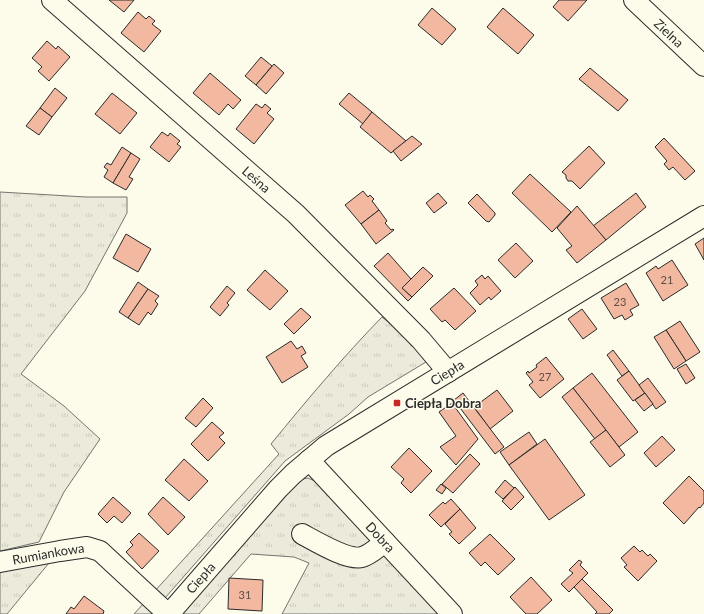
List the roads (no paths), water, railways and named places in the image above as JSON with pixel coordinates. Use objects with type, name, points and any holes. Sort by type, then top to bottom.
[{"type":"street","name":"Leśna","points":[[52,0],[296,214],[421,340],[448,372]]},
{"type":"street","name":"Zielna","points":[[634,0],[704,66]]},
{"type":"street","name":"Ciepła","points":[[168,614],[278,490],[309,460],[338,438],[704,216]]},
{"type":"street","name":"Dobra","points":[[309,460],[452,614]]},
{"type":"street","points":[[302,534],[344,554],[356,558],[365,556],[385,542]]},
{"type":"street","name":"Rumiankowa","points":[[0,562],[87,547],[100,551],[168,614]]},
{"type":"place","name":"Ciepła Dobra","points":[[397,403]]}]
